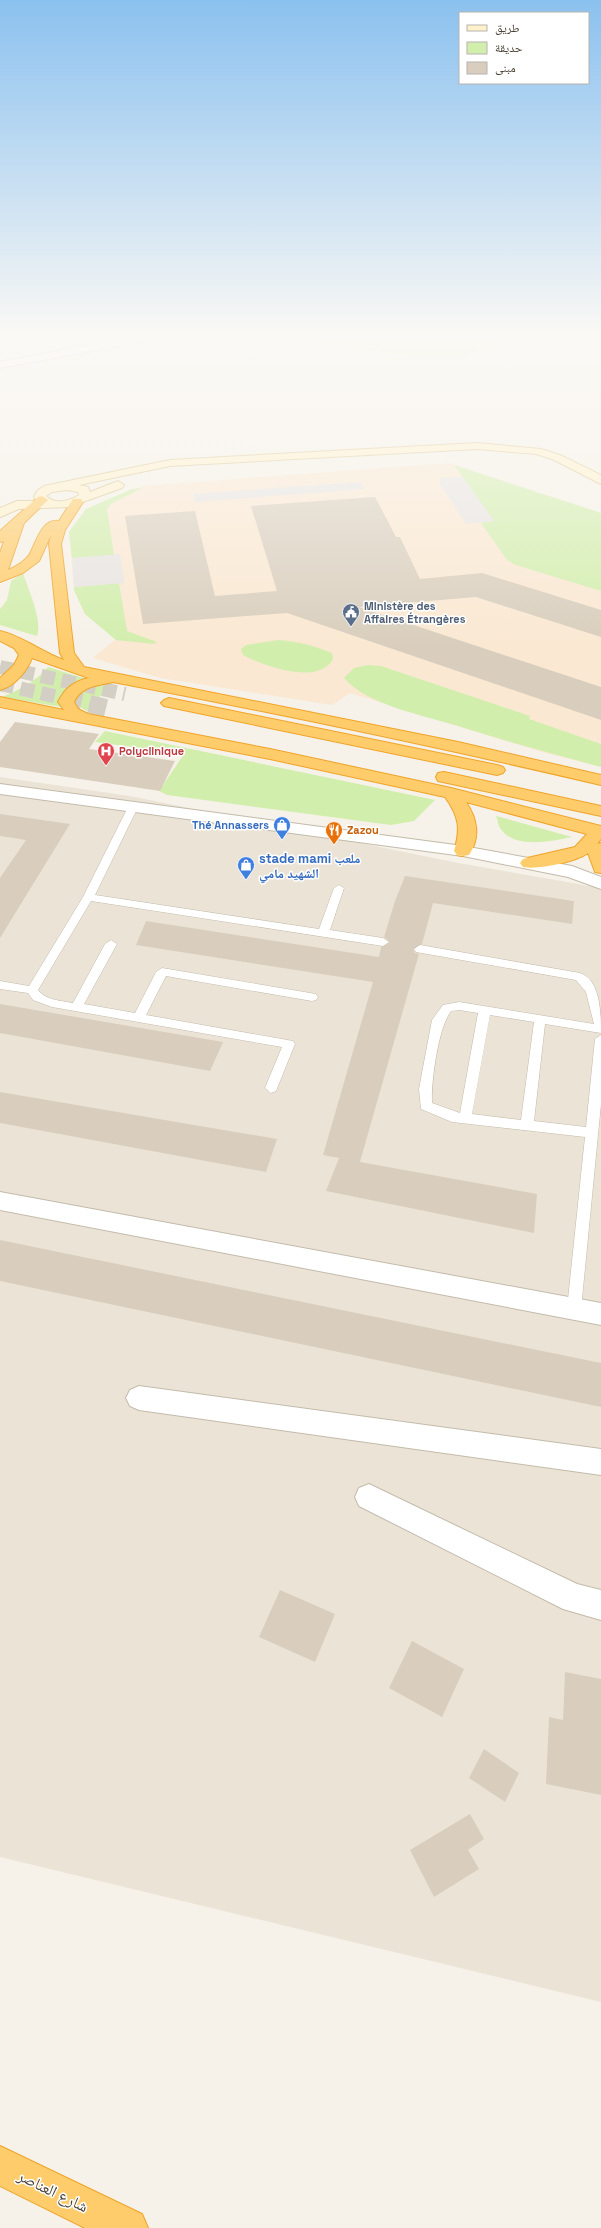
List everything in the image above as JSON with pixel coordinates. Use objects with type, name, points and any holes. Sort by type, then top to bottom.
[{"type":"highway","points":[[0,538],[48,497]]},
{"type":"highway","points":[[0,578],[18,570],[34,558],[45,534],[77,503]]},
{"type":"highway","points":[[77,503],[60,530],[55,544],[63,633],[67,653],[79,670]]},
{"type":"highway","points":[[0,574],[11,538],[19,521]]},
{"type":"highway","points":[[23,664],[40,656],[61,640],[63,633]]},
{"type":"highway","points":[[0,636],[17,642],[40,656],[79,670],[249,703],[435,742],[601,780]]},
{"type":"highway","points":[[0,685],[16,673],[23,664],[26,655],[17,642]]},
{"type":"highway","points":[[85,719],[73,712],[66,702],[69,694],[86,683],[115,678]]},
{"type":"highway","points":[[125,694],[493,770],[601,788]]},
{"type":"highway","points":[[0,702],[270,754],[451,794],[600,837]]},
{"type":"highway","points":[[106,708],[601,811]]},
{"type":"highway","points":[[451,794],[468,816],[467,839],[463,851]]},
{"type":"highway","points":[[529,863],[559,858],[581,851],[600,837]]},
{"type":"highway","points":[[600,837],[597,854],[601,868]]},
{"type":"highway","name":"شارع العناصر","points":[[0,2165],[128,2228]]},
{"type":"street","points":[[0,513],[13,506],[176,462],[477,446],[537,451],[561,459],[601,480]]},
{"type":"street","points":[[0,506],[15,497],[48,497],[77,503],[109,487],[170,472],[468,454],[492,454],[534,460],[576,481]]},
{"type":"street","points":[[48,497],[74,486],[84,490],[86,493],[77,503]]},
{"type":"street","points":[[0,789],[463,851],[572,872],[601,883]]},
{"type":"street","points":[[0,1201],[601,1314]]},
{"type":"street","points":[[140,1398],[601,1462]]},
{"type":"street","points":[[369,1497],[574,1598],[601,1605]]},
{"type":"lane","points":[[32,990],[88,897],[133,807]]},
{"type":"lane","points":[[322,934],[340,888]]},
{"type":"lane","points":[[88,897],[322,934],[383,942]]},
{"type":"lane","points":[[76,1007],[111,944]]},
{"type":"lane","points":[[420,949],[580,976],[592,991],[601,999]]},
{"type":"lane","points":[[138,1018],[162,972],[312,997]]},
{"type":"lane","points":[[0,985],[32,990],[37,997],[52,1003],[289,1044],[271,1088]]},
{"type":"lane","points":[[592,991],[601,1026]]},
{"type":"lane","points":[[592,1133],[452,1117],[426,1106],[425,1089],[438,1020],[447,1008],[459,1006],[601,1029]]},
{"type":"lane","points":[[465,1119],[485,1010]]},
{"type":"lane","points":[[527,1126],[540,1019]]},
{"type":"lane","points":[[574,1309],[601,1039]]},
{"type":"shaded area","name":"Ministère des Affaires Étrangères","points":[[449,463],[601,513],[601,767],[542,752],[350,693],[332,705],[160,678],[93,658],[116,639],[85,614],[74,590],[69,532],[86,509],[142,486]]},
{"type":"shaded area","points":[[463,477],[494,521],[466,524],[440,484],[440,478]]},
{"type":"shaded area","points":[[360,482],[364,489],[195,502],[193,494]]},
{"type":"shaded area","points":[[120,554],[124,583],[74,587],[72,558]]},
{"type":"shaded area","points":[[0,777],[130,796],[458,863],[601,888],[601,2002],[0,1857]]},
{"type":"green space","points":[[454,465],[601,513],[601,591],[516,565],[507,560],[481,523],[493,521]]},
{"type":"green space","points":[[142,488],[111,504],[107,509],[114,555],[72,558],[69,532],[86,509],[132,489]]},
{"type":"green space","points":[[23,573],[37,614],[37,636],[0,625],[0,609],[7,600],[11,581]]},
{"type":"green space","points":[[119,583],[127,631],[157,642],[154,644],[116,640],[85,614],[74,590],[74,587]]},
{"type":"green space","points":[[278,640],[319,648],[332,653],[333,659],[325,667],[316,671],[295,672],[272,667],[251,659],[243,655],[241,649],[246,645]]},
{"type":"green space","points":[[368,665],[381,666],[530,716],[529,719],[601,744],[601,767],[382,703],[367,696],[344,678],[354,668]]},
{"type":"green space","points":[[48,667],[87,679],[69,687],[62,693],[59,699],[61,707],[2,697],[27,685],[39,677]]},
{"type":"green space","points":[[112,683],[87,711],[76,705],[75,697],[91,685]]},
{"type":"green space","points":[[105,731],[435,800],[414,821],[391,825],[167,795],[159,791],[184,754],[95,742]]},
{"type":"green space","points":[[496,816],[572,837],[544,842],[524,842],[506,835],[500,828]]},
{"type":"building","points":[[375,497],[396,537],[400,537],[420,579],[482,573],[601,610],[601,637],[476,597],[359,607],[601,687],[601,720],[287,613],[143,624],[125,516],[195,511],[215,596],[277,591],[251,506]]},
{"type":"building","points":[[15,722],[99,734],[89,749],[175,761],[160,791],[0,767],[0,742]]},
{"type":"building","points":[[0,814],[70,824],[0,938],[0,878],[26,840],[0,836]]},
{"type":"building","points":[[405,876],[574,901],[572,924],[433,903],[422,944],[413,949],[415,953],[419,954],[360,1162],[537,1194],[534,1233],[326,1191],[339,1158],[323,1155],[373,982],[136,945],[146,921],[379,957],[381,947],[390,942],[384,937],[395,901]]},
{"type":"building","points":[[0,1004],[223,1042],[210,1071],[0,1033]]},
{"type":"building","points":[[0,1092],[277,1139],[266,1172],[0,1123]]},
{"type":"building","points":[[0,1240],[601,1363],[601,1407],[0,1281]]},
{"type":"building","points":[[280,1590],[335,1614],[315,1662],[259,1637]]},
{"type":"building","points":[[412,1641],[464,1669],[442,1717],[389,1688]]},
{"type":"building","points":[[565,1672],[601,1679],[601,1795],[546,1784],[549,1717],[563,1720]]},
{"type":"building","points":[[484,1749],[519,1773],[505,1802],[469,1778]]},
{"type":"building","points":[[470,1814],[484,1839],[468,1850],[479,1869],[434,1897],[410,1850]]},
{"type":"tunnel","points":[[0,667],[125,694]]},
{"type":"tunnel","points":[[0,684],[68,699]]},
{"type":"tunnel","points":[[64,698],[106,708]]},
{"type":"place","name":"Ministère des Affaires Étrangères","points":[[351,627]]},
{"type":"place","name":"Polyclinique","points":[[106,766]]},
{"type":"place","name":"Thé Annassers","points":[[282,840]]},
{"type":"place","name":"Zazou","points":[[334,845]]},
{"type":"place","name":"stade mami ملعب الشهيد مامي","points":[[246,880]]}]
